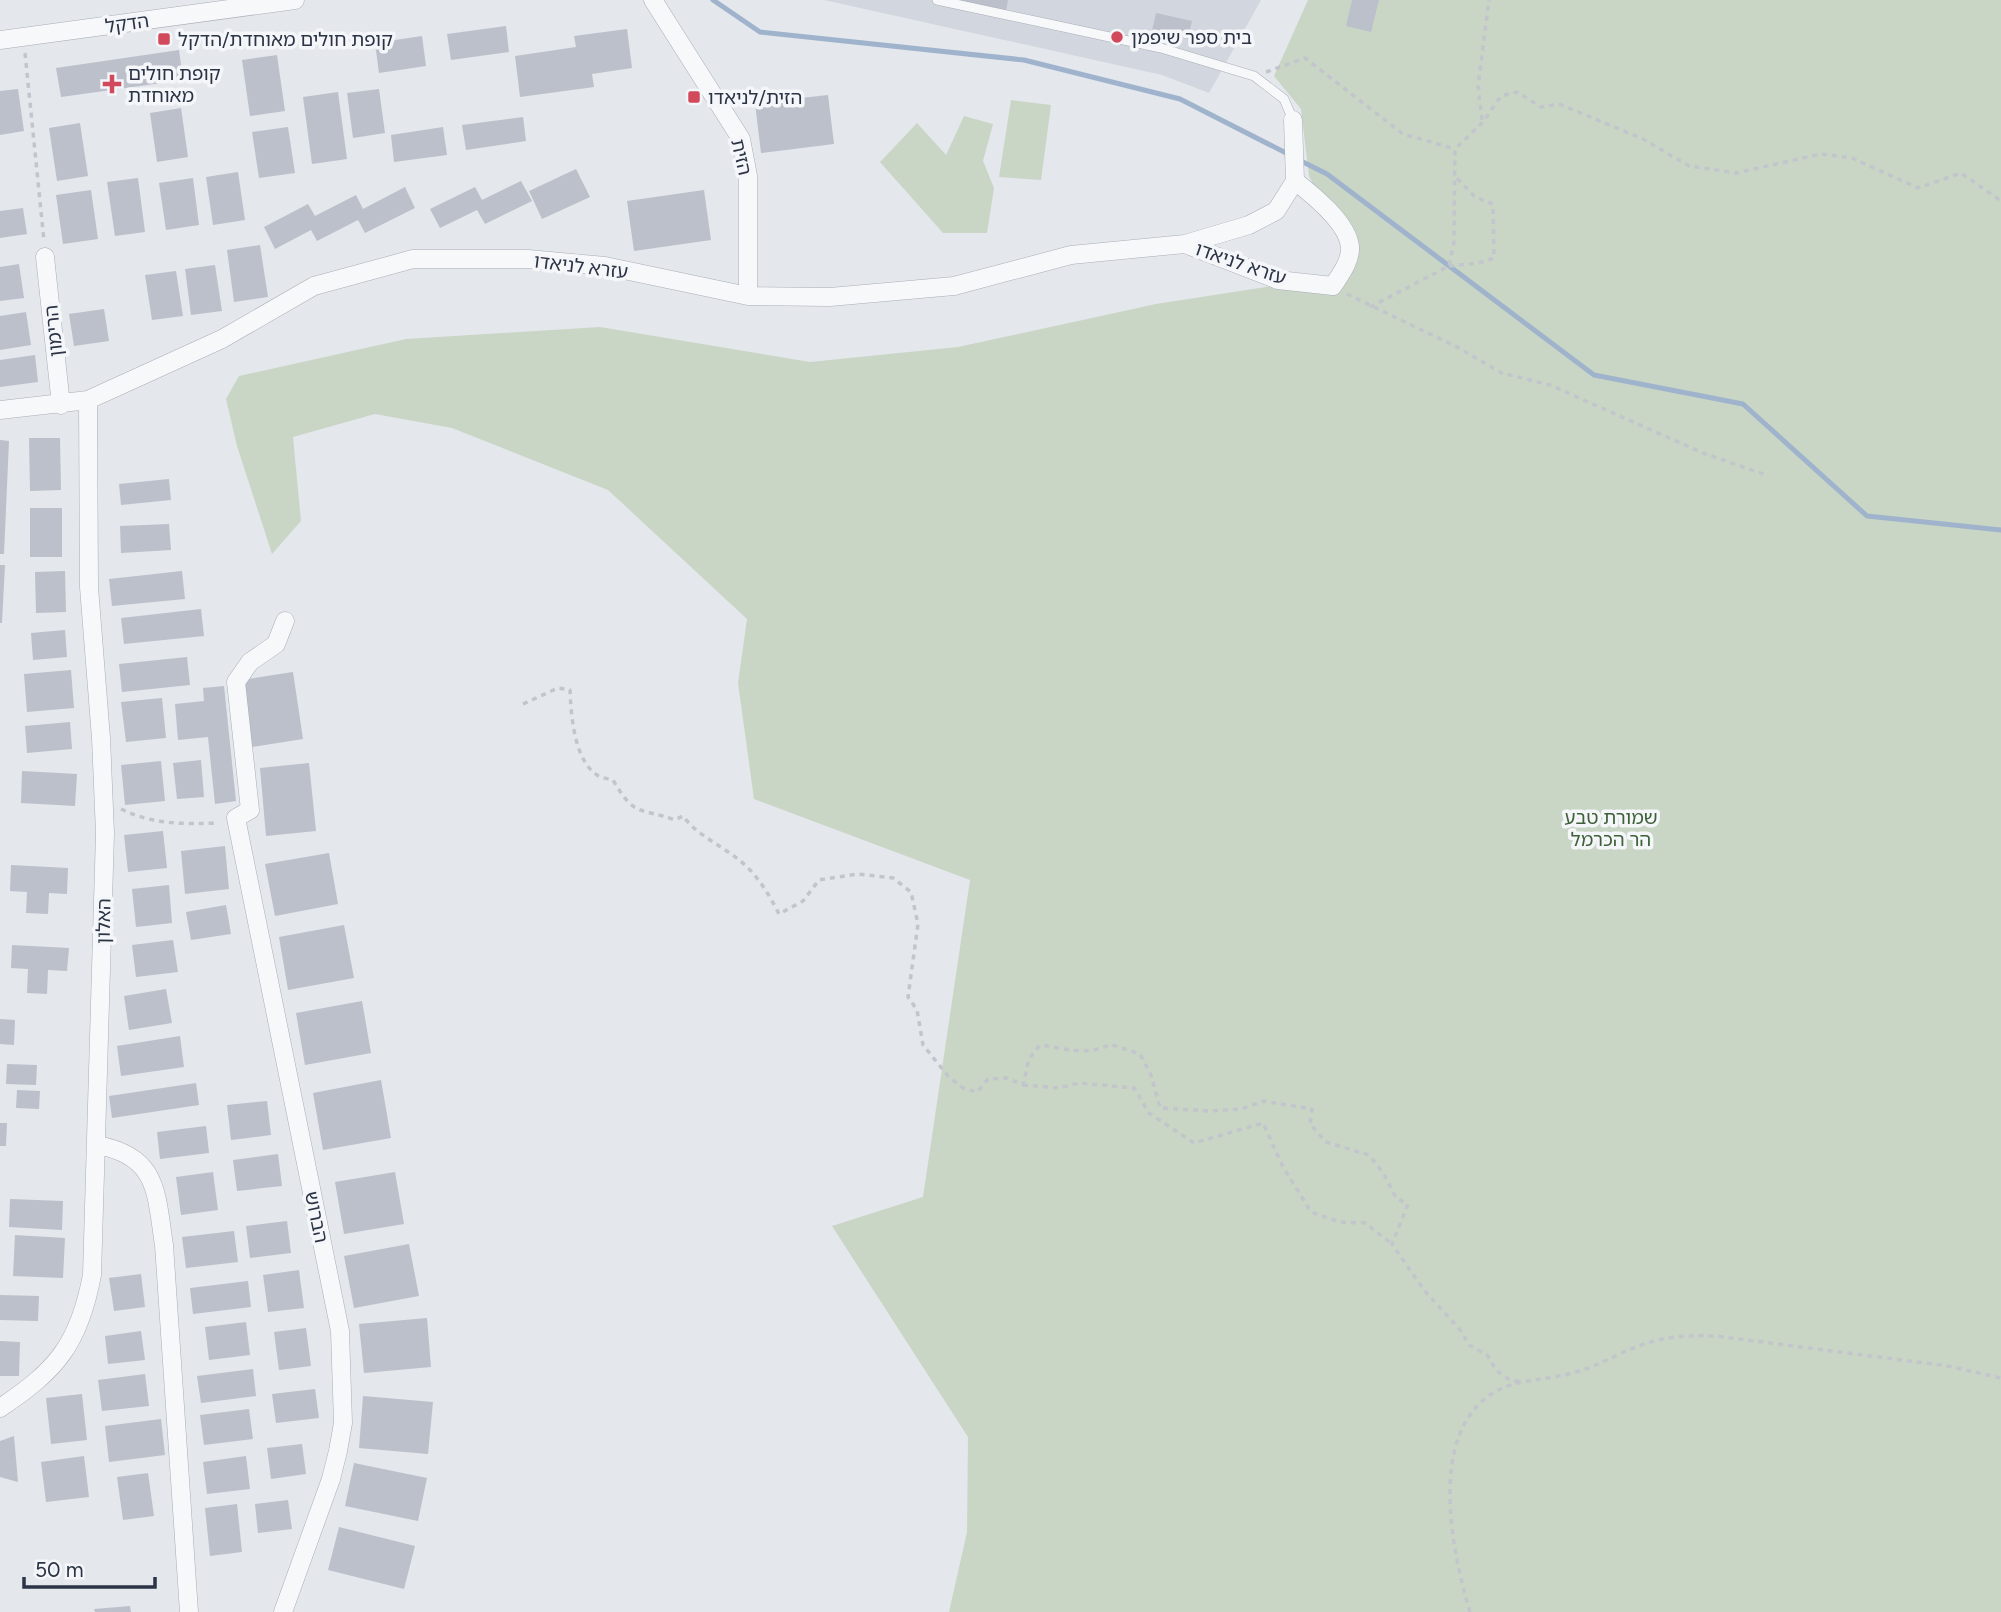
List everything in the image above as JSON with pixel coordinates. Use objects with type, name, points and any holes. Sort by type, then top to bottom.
[{"type":"street","name":"הדקל","points":[[0,40],[295,0]]},
{"type":"street","name":"הזית","points":[[653,0],[741,139],[748,176],[748,296]]},
{"type":"street","points":[[1293,120],[1295,181],[1317,198],[1346,233],[1350,248],[1346,264],[1333,286]]},
{"type":"street","name":"עזרא לניאדו","points":[[0,410],[88,400],[222,339],[314,286],[414,259],[528,259],[606,266],[748,296],[830,297],[954,286],[1071,255],[1185,244],[1249,225],[1276,211],[1295,181]]},
{"type":"street","name":"עזרא לניאדו","points":[[1185,244],[1278,280],[1333,286]]},
{"type":"street","name":"הרימון","points":[[45,257],[61,405]]},
{"type":"street","name":"האלון","points":[[0,1408],[32,1387],[57,1361],[75,1334],[86,1308],[92,1275],[105,833],[102,738],[89,587],[88,400]]},
{"type":"street","points":[[236,818],[250,810],[236,682],[250,662],[276,644],[285,621]]},
{"type":"street","name":"הברוש","points":[[236,818],[340,1331],[343,1423],[338,1451],[331,1479],[283,1612]]},
{"type":"street","points":[[97,1145],[122,1152],[142,1166],[154,1185],[164,1245],[189,1612]]},
{"type":"lane","points":[[937,0],[1161,48],[1254,76],[1284,99],[1293,120]]},
{"type":"path","points":[[1483,122],[1478,86],[1489,0]]},
{"type":"path","points":[[23,37],[45,257]]},
{"type":"path","points":[[1254,76],[1304,58],[1404,134],[1455,149]]},
{"type":"path","points":[[1450,265],[1454,242],[1455,149],[1483,122],[1500,96],[1517,92],[1541,107],[1559,104],[1643,139],[1689,166],[1736,173],[1821,154],[1852,158],[1918,188],[1961,173],[2001,201]]},
{"type":"path","points":[[1370,307],[1450,265],[1479,263],[1494,258],[1493,205],[1475,197],[1455,176]]},
{"type":"path","points":[[1333,286],[1370,307],[1457,347],[1503,373],[1550,385],[1703,453],[1766,475]]},
{"type":"path","points":[[523,704],[558,688],[570,690],[571,722],[584,760],[597,775],[614,780],[626,802],[645,813],[660,814],[675,820],[683,816],[691,827],[747,866],[769,895],[779,914],[803,901],[819,880],[858,874],[893,878],[911,892],[918,924],[908,997],[918,1010],[923,1045],[948,1076],[963,1088],[977,1092],[988,1079],[1007,1078],[1023,1085],[1059,1088],[1079,1083],[1134,1088],[1149,1113],[1194,1143],[1263,1122],[1283,1167],[1311,1212],[1339,1222],[1366,1223],[1392,1244],[1424,1290],[1461,1331],[1469,1345],[1487,1355],[1497,1371],[1510,1380],[1521,1382]]},
{"type":"path","points":[[103,801],[142,820],[188,824],[229,822],[236,818]]},
{"type":"path","points":[[1023,1085],[1029,1059],[1040,1045],[1083,1052],[1099,1050],[1110,1044],[1140,1054],[1151,1075],[1160,1108],[1209,1111],[1242,1109],[1263,1101],[1312,1109],[1310,1124],[1326,1142],[1369,1155],[1384,1174],[1396,1198],[1408,1204],[1392,1244]]},
{"type":"path","points":[[1470,1612],[1451,1521],[1451,1464],[1460,1434],[1472,1412],[1490,1395],[1521,1382],[1573,1373],[1647,1343],[1684,1335],[1716,1336],[1948,1366],[2001,1378]]},
{"type":"shaded area","name":"בית ספר שיפמן","points":[[824,0],[1261,0],[1209,93],[1162,75]]},
{"type":"green space","name":"שמורת טבע הר הכרמל","points":[[1308,0],[2001,0],[2001,1612],[949,1612],[967,1532],[968,1437],[832,1226],[923,1197],[970,880],[754,799],[738,683],[747,619],[608,490],[452,428],[375,414],[293,437],[301,521],[272,554],[237,446],[226,399],[239,376],[406,339],[600,327],[810,362],[958,347],[1156,304],[1311,280],[1336,279],[1345,248],[1309,176],[1301,109],[1274,76]]},
{"type":"green space","points":[[1011,100],[1051,105],[1041,180],[999,177]]},
{"type":"green space","points":[[964,116],[993,124],[983,161],[994,188],[987,233],[943,233],[880,162],[917,123],[946,155]]},
{"type":"building","points":[[955,0],[1008,0],[1006,12]]},
{"type":"building","points":[[1352,0],[1379,0],[1371,32],[1346,26]]},
{"type":"building","points":[[1156,13],[1192,21],[1188,39],[1152,31]]},
{"type":"building","points":[[506,26],[509,52],[451,60],[447,34]]},
{"type":"building","points":[[627,29],[632,68],[592,74],[594,87],[520,97],[515,56],[576,47],[574,36]]},
{"type":"building","points":[[422,36],[426,66],[379,73],[375,43]]},
{"type":"building","points":[[179,50],[183,80],[61,97],[56,68]]},
{"type":"building","points":[[277,55],[285,111],[250,116],[242,60]]},
{"type":"building","points":[[18,89],[24,131],[0,135],[0,91]]},
{"type":"building","points":[[379,89],[385,133],[353,138],[347,93]]},
{"type":"building","points":[[338,92],[347,159],[312,164],[303,97]]},
{"type":"building","points":[[828,95],[834,144],[761,153],[755,103]]},
{"type":"building","points":[[181,108],[188,157],[157,162],[150,113]]},
{"type":"building","points":[[523,117],[526,141],[466,150],[462,125]]},
{"type":"building","points":[[80,123],[88,176],[57,181],[49,128]]},
{"type":"building","points":[[288,127],[295,173],[259,178],[252,132]]},
{"type":"building","points":[[443,127],[447,155],[394,162],[391,135]]},
{"type":"building","points":[[576,169],[590,197],[542,219],[529,191]]},
{"type":"building","points":[[238,172],[245,220],[213,225],[206,177]]},
{"type":"building","points":[[138,178],[145,232],[115,236],[107,182]]},
{"type":"building","points":[[193,178],[199,225],[166,230],[159,183]]},
{"type":"building","points":[[521,181],[532,201],[485,224],[477,210],[440,228],[430,209],[475,187],[482,200]]},
{"type":"building","points":[[405,187],[415,208],[365,233],[358,220],[317,241],[311,230],[275,249],[264,227],[308,204],[315,216],[356,195],[363,209]]},
{"type":"building","points":[[91,190],[98,239],[63,244],[56,195]]},
{"type":"building","points":[[704,190],[711,240],[634,251],[627,201]]},
{"type":"building","points":[[23,208],[27,234],[0,238],[0,211]]},
{"type":"building","points":[[260,245],[268,297],[234,302],[227,250]]},
{"type":"building","points":[[19,264],[24,298],[0,301],[0,267]]},
{"type":"building","points":[[215,265],[222,311],[191,315],[185,269]]},
{"type":"building","points":[[176,271],[183,316],[152,320],[145,275]]},
{"type":"building","points":[[104,309],[109,341],[74,346],[69,314]]},
{"type":"building","points":[[26,312],[31,345],[0,350],[0,316]]},
{"type":"building","points":[[35,355],[38,382],[0,387],[0,360]]},
{"type":"building","points":[[29,438],[60,438],[61,490],[30,491]]},
{"type":"building","points":[[0,440],[9,441],[4,554],[0,554]]},
{"type":"building","points":[[169,479],[171,500],[121,505],[119,484]]},
{"type":"building","points":[[30,508],[62,508],[62,557],[30,557]]},
{"type":"building","points":[[169,524],[171,550],[121,553],[120,526]]},
{"type":"building","points":[[0,565],[5,565],[2,623],[0,623]]},
{"type":"building","points":[[65,571],[66,612],[36,613],[35,572]]},
{"type":"building","points":[[182,571],[185,599],[112,606],[109,579]]},
{"type":"building","points":[[201,609],[204,636],[124,644],[121,618]]},
{"type":"building","points":[[65,630],[67,657],[33,660],[31,633]]},
{"type":"building","points":[[187,657],[190,685],[122,692],[119,664]]},
{"type":"building","points":[[71,670],[74,708],[27,712],[24,674]]},
{"type":"building","points":[[293,672],[303,739],[252,747],[242,680]]},
{"type":"building","points":[[224,686],[236,801],[215,804],[208,737],[178,740],[175,704],[204,701],[203,688]]},
{"type":"building","points":[[162,698],[166,738],[126,742],[121,702]]},
{"type":"building","points":[[70,722],[72,749],[27,753],[25,726]]},
{"type":"building","points":[[201,760],[204,797],[177,799],[173,763]]},
{"type":"building","points":[[161,761],[165,801],[125,805],[121,765]]},
{"type":"building","points":[[309,763],[316,831],[266,836],[260,768]]},
{"type":"building","points":[[22,771],[77,774],[75,806],[21,803]]},
{"type":"building","points":[[163,831],[167,868],[128,872],[124,835]]},
{"type":"building","points":[[225,846],[229,889],[185,894],[181,851]]},
{"type":"building","points":[[329,853],[338,904],[275,916],[265,864]]},
{"type":"building","points":[[11,865],[68,868],[67,894],[49,893],[48,914],[26,913],[27,892],[10,891]]},
{"type":"building","points":[[169,885],[172,923],[136,927],[132,889]]},
{"type":"building","points":[[226,905],[231,934],[191,940],[186,912]]},
{"type":"building","points":[[344,925],[354,978],[288,990],[279,937]]},
{"type":"building","points":[[173,940],[178,972],[136,977],[132,945]]},
{"type":"building","points":[[12,945],[69,948],[67,971],[48,970],[47,994],[27,993],[28,969],[11,968]]},
{"type":"building","points":[[166,989],[172,1023],[129,1030],[124,996]]},
{"type":"building","points":[[362,1001],[371,1053],[305,1065],[296,1013]]},
{"type":"building","points":[[0,1019],[15,1020],[14,1045],[0,1044]]},
{"type":"building","points":[[180,1036],[184,1067],[121,1076],[117,1046]]},
{"type":"building","points":[[7,1064],[37,1065],[36,1085],[6,1084]]},
{"type":"building","points":[[381,1080],[391,1138],[323,1150],[313,1093]]},
{"type":"building","points":[[196,1083],[199,1105],[112,1118],[109,1096]]},
{"type":"building","points":[[17,1090],[40,1091],[39,1109],[16,1108]]},
{"type":"building","points":[[267,1101],[271,1135],[231,1140],[227,1105]]},
{"type":"building","points":[[0,1123],[7,1123],[6,1146],[0,1146]]},
{"type":"building","points":[[206,1126],[209,1153],[160,1159],[157,1132]]},
{"type":"building","points":[[278,1154],[282,1186],[237,1191],[233,1160]]},
{"type":"building","points":[[213,1172],[218,1210],[181,1215],[176,1177]]},
{"type":"building","points":[[395,1172],[404,1224],[344,1234],[335,1182]]},
{"type":"building","points":[[10,1199],[63,1201],[62,1230],[9,1227]]},
{"type":"building","points":[[287,1221],[291,1253],[250,1258],[246,1226]]},
{"type":"building","points":[[234,1231],[238,1262],[186,1268],[182,1237]]},
{"type":"building","points":[[15,1235],[65,1238],[63,1278],[13,1276]]},
{"type":"building","points":[[409,1244],[419,1296],[354,1308],[344,1256]]},
{"type":"building","points":[[299,1270],[304,1308],[268,1312],[263,1275]]},
{"type":"building","points":[[141,1274],[145,1307],[114,1311],[109,1278]]},
{"type":"building","points":[[248,1281],[251,1307],[193,1314],[190,1288]]},
{"type":"building","points":[[0,1295],[39,1296],[38,1321],[0,1320]]},
{"type":"building","points":[[427,1318],[431,1367],[364,1373],[359,1324]]},
{"type":"building","points":[[246,1322],[250,1355],[209,1360],[205,1327]]},
{"type":"building","points":[[306,1328],[311,1366],[279,1370],[274,1332]]},
{"type":"building","points":[[141,1331],[145,1360],[108,1364],[105,1336]]},
{"type":"building","points":[[0,1341],[20,1342],[19,1376],[0,1376]]},
{"type":"building","points":[[253,1369],[256,1396],[201,1403],[197,1376]]},
{"type":"building","points":[[145,1374],[149,1406],[102,1411],[98,1380]]},
{"type":"building","points":[[315,1389],[319,1418],[276,1423],[272,1394]]},
{"type":"building","points":[[82,1394],[87,1440],[51,1444],[46,1398]]},
{"type":"building","points":[[363,1396],[433,1402],[428,1454],[359,1448]]},
{"type":"building","points":[[249,1409],[253,1439],[204,1445],[200,1415]]},
{"type":"building","points":[[161,1419],[165,1455],[109,1462],[105,1426]]},
{"type":"building","points":[[14,1436],[18,1482],[0,1477],[0,1441]]},
{"type":"building","points":[[302,1444],[306,1474],[271,1479],[267,1448]]},
{"type":"building","points":[[84,1456],[89,1497],[46,1502],[41,1462]]},
{"type":"building","points":[[246,1456],[250,1489],[207,1494],[203,1462]]},
{"type":"building","points":[[354,1463],[427,1478],[418,1521],[345,1506]]},
{"type":"building","points":[[148,1473],[154,1516],[123,1520],[117,1477]]},
{"type":"building","points":[[288,1500],[292,1529],[258,1533],[255,1504]]},
{"type":"building","points":[[237,1504],[242,1552],[210,1556],[205,1508]]},
{"type":"building","points":[[339,1527],[415,1546],[404,1589],[328,1570]]},
{"type":"building","points":[[130,1606],[131,1612],[95,1612],[94,1609]]},
{"type":"waterway","points":[[713,0],[760,32],[1024,60],[1180,99],[1290,155]]},
{"type":"waterway","points":[[1299,160],[1327,174],[1594,375],[1743,404],[1867,516],[2001,530]]},
{"type":"place","name":"בית ספר שיפמן","points":[[1117,37]]},
{"type":"place","name":"קופת חולים מאוחדת/הדקל","points":[[164,39]]},
{"type":"place","name":"קופת חולים מאוחדת","points":[[112,84]]},
{"type":"place","name":"הזית/לניאדו","points":[[694,97]]}]
